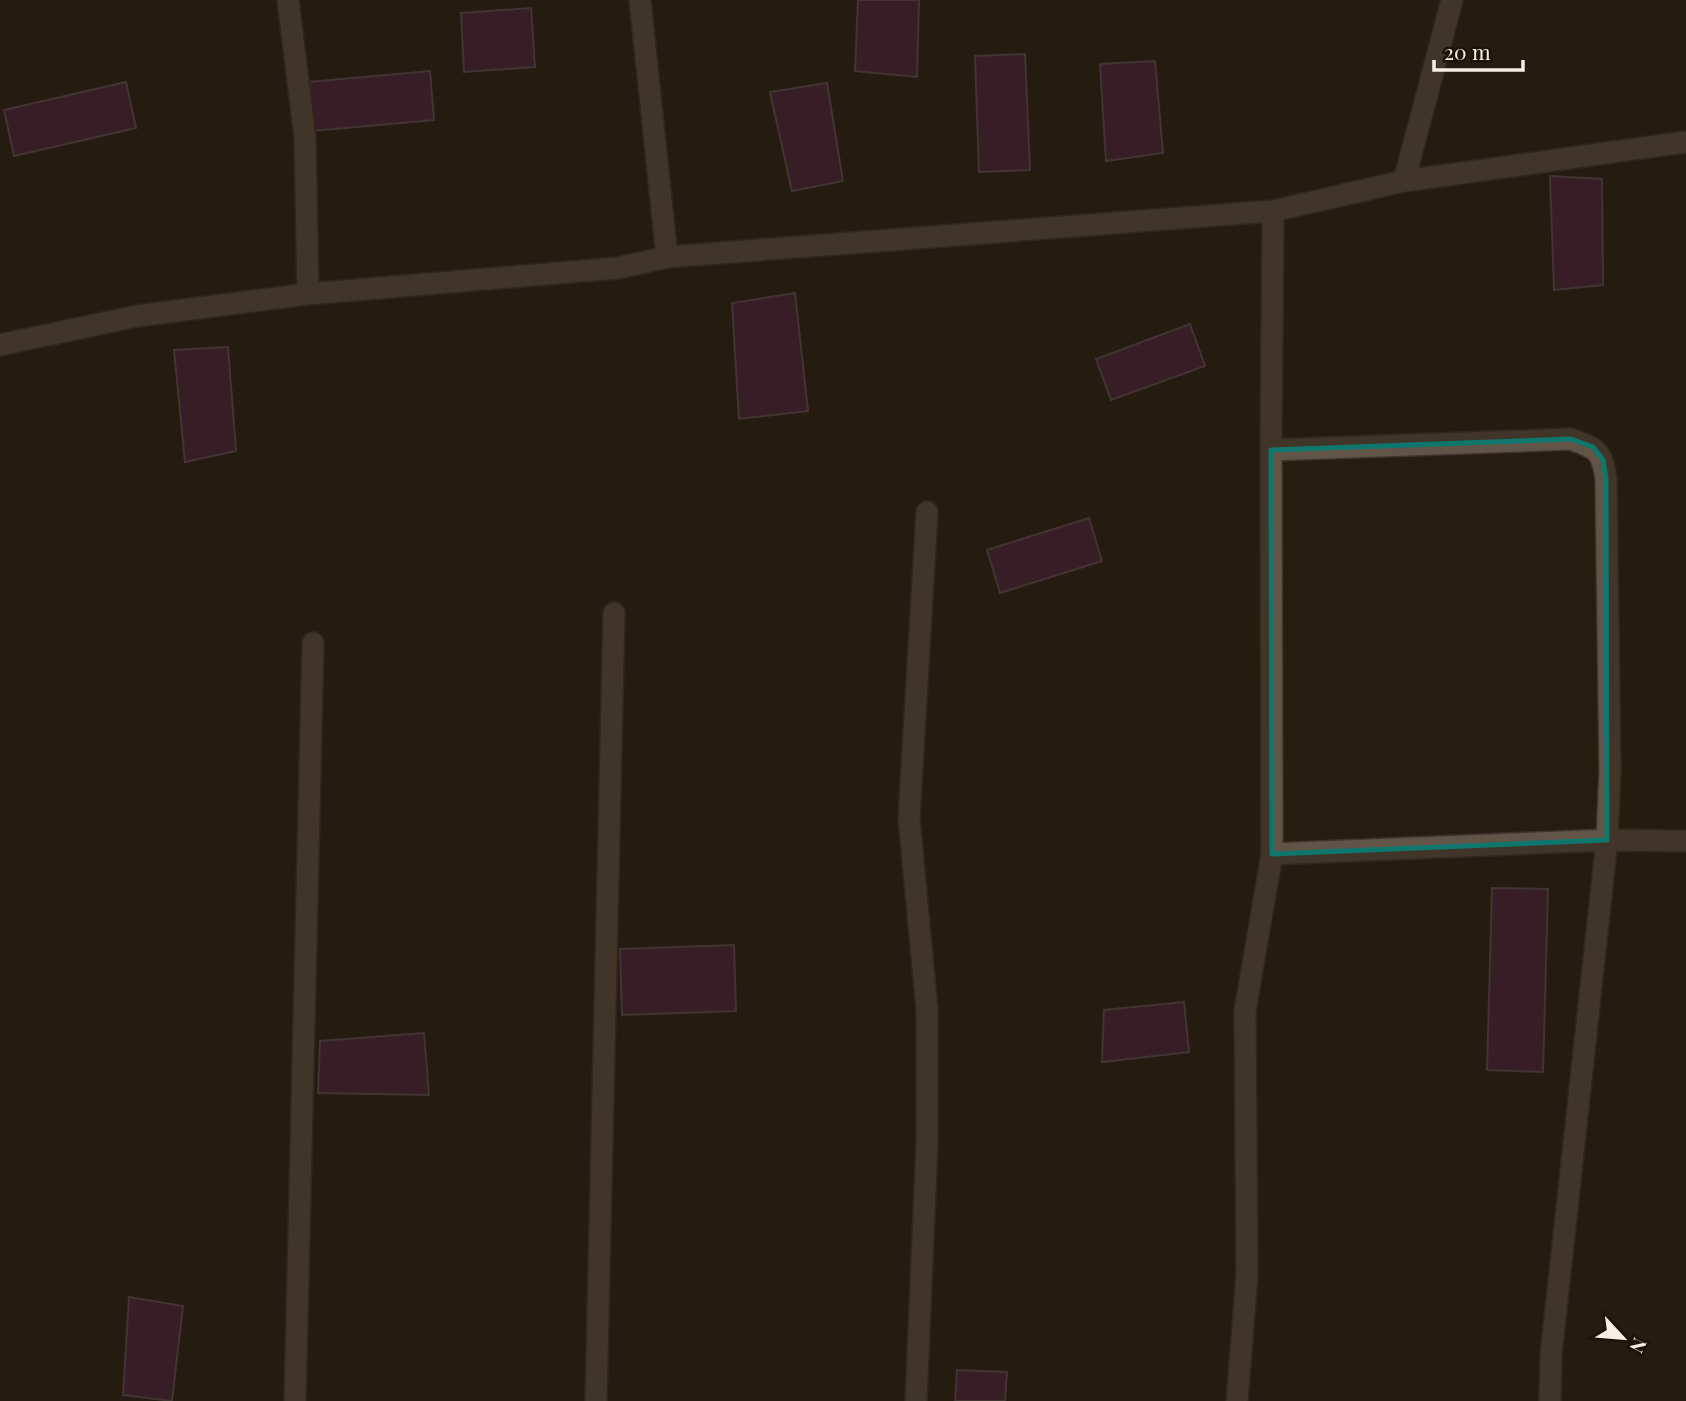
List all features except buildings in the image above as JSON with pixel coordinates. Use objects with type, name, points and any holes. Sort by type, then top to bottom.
[{"type":"street","points":[[288,0],[305,138],[308,294]]},
{"type":"street","points":[[640,0],[667,257]]},
{"type":"street","points":[[1404,181],[1452,0]]},
{"type":"street","points":[[0,345],[137,316],[308,294],[618,268],[667,257],[1273,211],[1404,181],[1686,142]]},
{"type":"street","points":[[1237,1401],[1247,1275],[1245,1011],[1272,854],[1270,450],[1273,211]]},
{"type":"street","points":[[1270,450],[1571,439],[1593,447],[1603,460],[1606,479],[1610,771],[1607,840],[1552,1341],[1550,1401]]},
{"type":"street","points":[[916,1401],[926,1144],[927,1010],[909,818],[927,512]]},
{"type":"street","points":[[596,1401],[614,613]]},
{"type":"street","points":[[295,1401],[313,643]]},
{"type":"street","points":[[1272,854],[1607,840],[1686,841]]},
{"type":"highlighted area","points":[[1571,439],[1593,447],[1603,460],[1606,479],[1607,840],[1272,854],[1271,450]]}]
